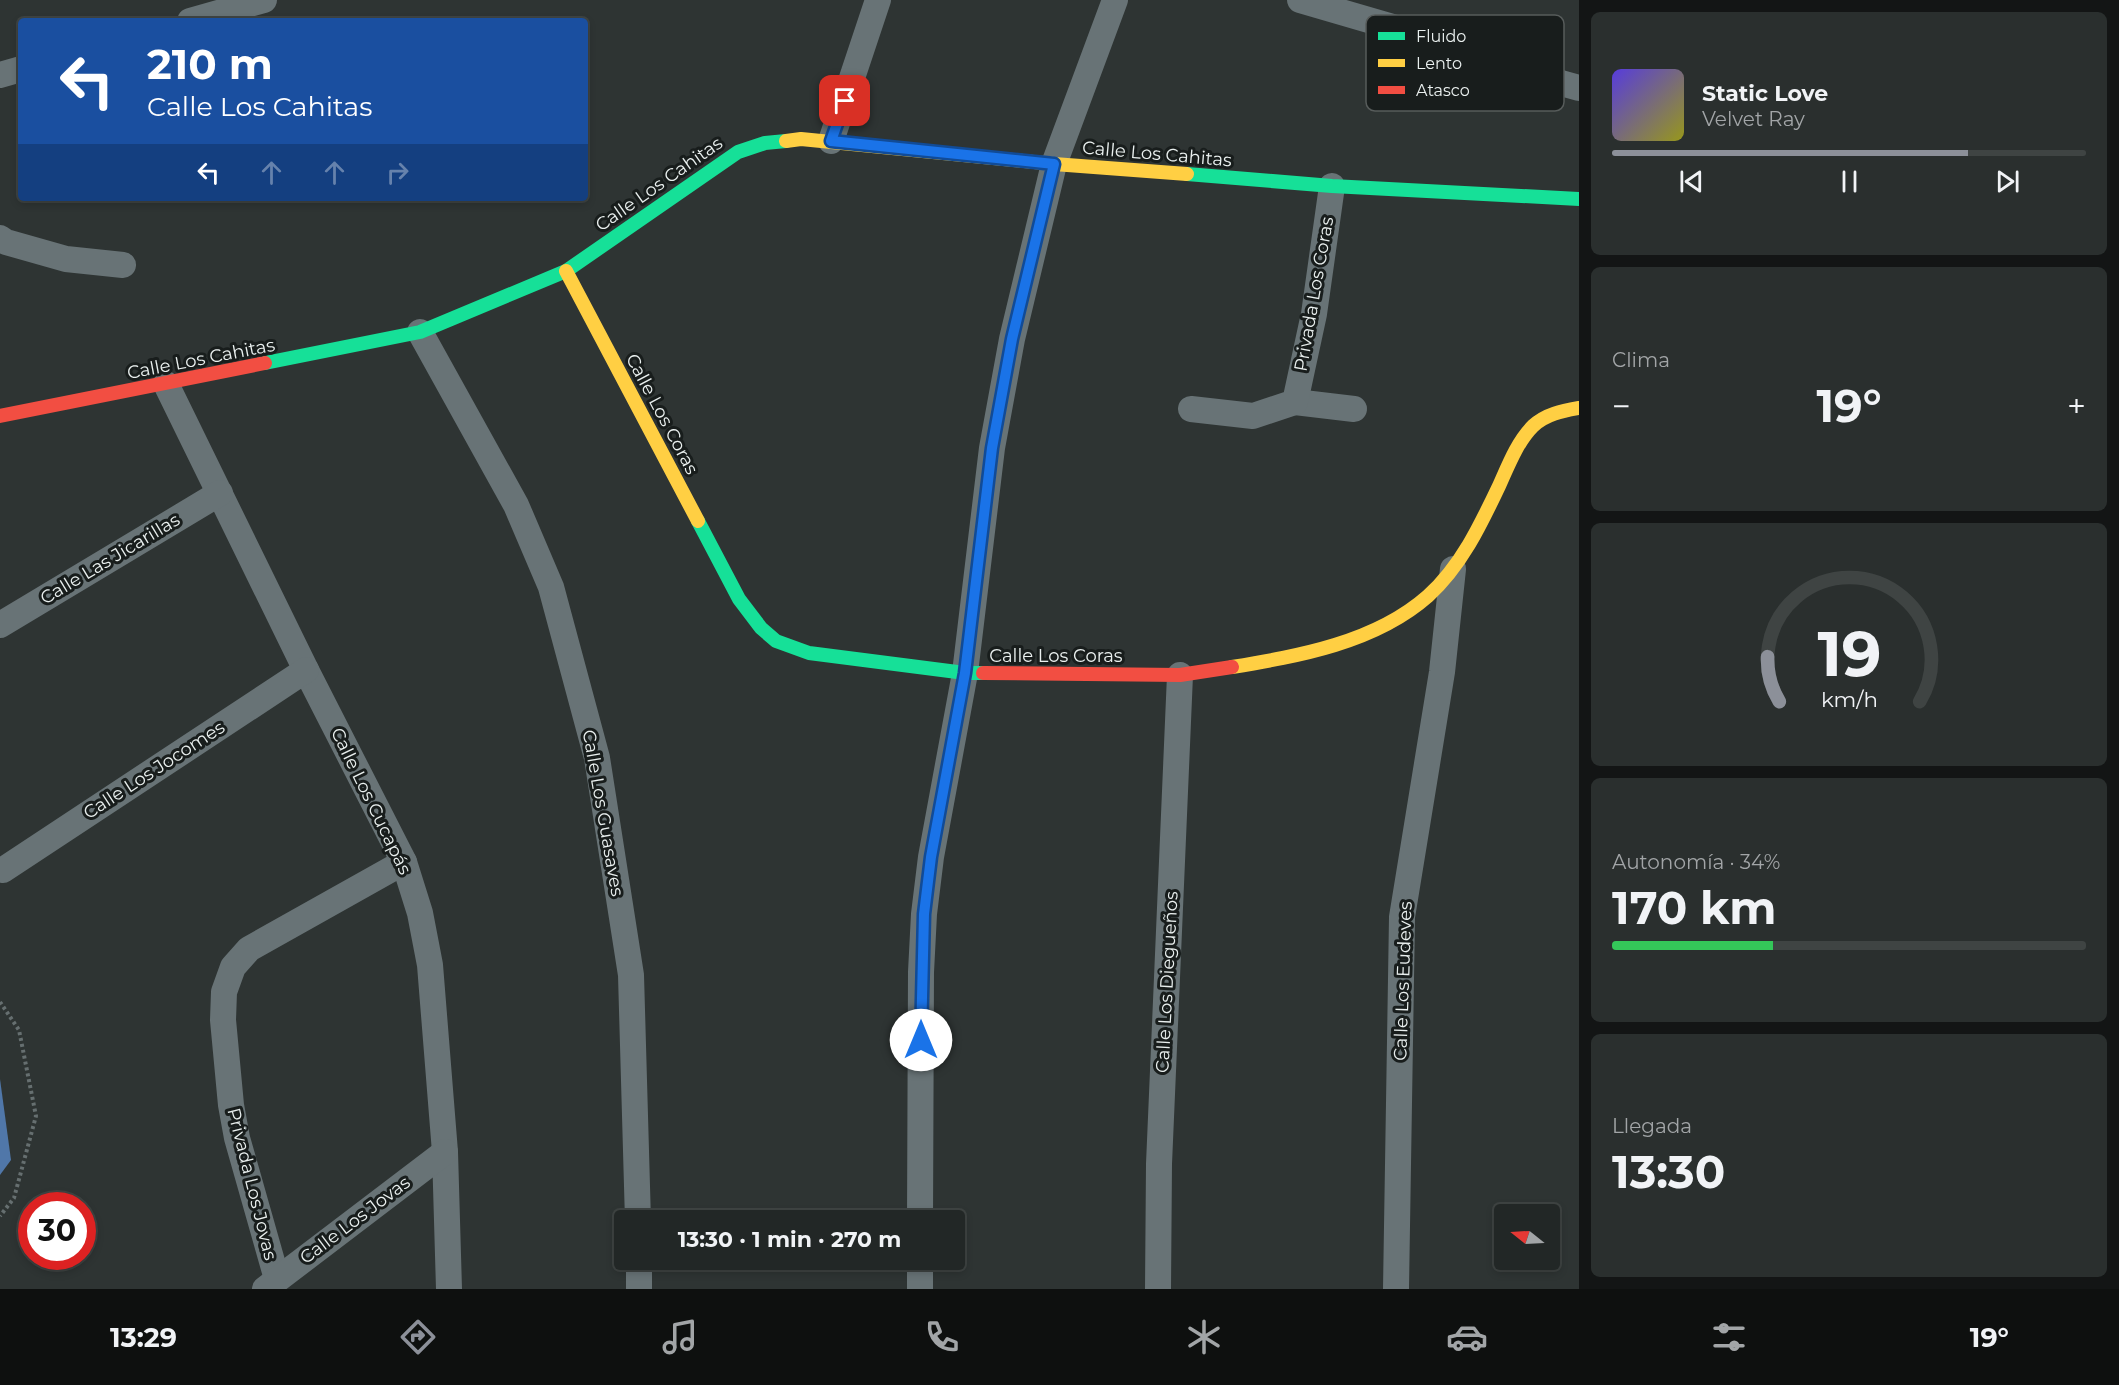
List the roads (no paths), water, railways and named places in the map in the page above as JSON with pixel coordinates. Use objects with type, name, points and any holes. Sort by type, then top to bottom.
[{"type":"street","points":[[201,18],[264,0]]},
{"type":"street","points":[[831,141],[878,0]]},
{"type":"street","points":[[920,1210],[921,972],[924,914],[931,857],[965,673],[992,448],[1012,339],[1054,164],[1114,0]]},
{"type":"street","points":[[1300,0],[1366,19]]},
{"type":"street","points":[[0,75],[18,70]]},
{"type":"street","points":[[1564,84],[1579,88]]},
{"type":"street","name":"Calle Los Cahitas","points":[[0,416],[420,332],[566,271],[738,152],[774,142],[801,139],[831,141],[1054,164],[1332,186],[1579,199]]},
{"type":"street","name":"Privada Los Coras","points":[[1295,402],[1314,314],[1332,186]]},
{"type":"street","points":[[0,238],[6,242],[66,259],[123,266]]},
{"type":"street","name":"Calle Los Coras","points":[[566,271],[739,599],[767,637],[788,648],[809,653],[965,673],[1180,675],[1298,656],[1347,641],[1390,622],[1427,597],[1453,569],[1477,532],[1514,453],[1533,426],[1553,413],[1579,408]]},
{"type":"street","name":"Calle Los Guasaves","points":[[420,332],[516,505],[550,587],[597,758],[631,975],[638,1210]]},
{"type":"street","name":"Calle Los Cucapás","points":[[166,384],[306,670],[404,862],[420,913],[430,965],[445,1152],[449,1289]]},
{"type":"street","points":[[1191,409],[1253,416],[1295,402],[1354,409]]},
{"type":"street","name":"Calle Las Jicarillas","points":[[0,625],[220,493]]},
{"type":"street","name":"Calle Los Eudeves","points":[[1396,1289],[1402,917],[1442,672],[1453,569]]},
{"type":"street","name":"Calle Los Jocomes","points":[[3,870],[306,670]]},
{"type":"street","name":"Calle Los Diegueños","points":[[1158,1289],[1159,1164],[1180,675]]},
{"type":"street","name":"Privada Los Jovas","points":[[271,1284],[231,1105],[223,1020],[224,992],[233,967],[249,949],[404,862]]},
{"type":"street","name":"Calle Los Jovas","points":[[271,1284],[445,1152]]},
{"type":"street","points":[[639,1270],[639,1289]]},
{"type":"street","points":[[920,1270],[920,1289]]},
{"type":"water","points":[[0,1079],[11,1160],[0,1175]]}]
